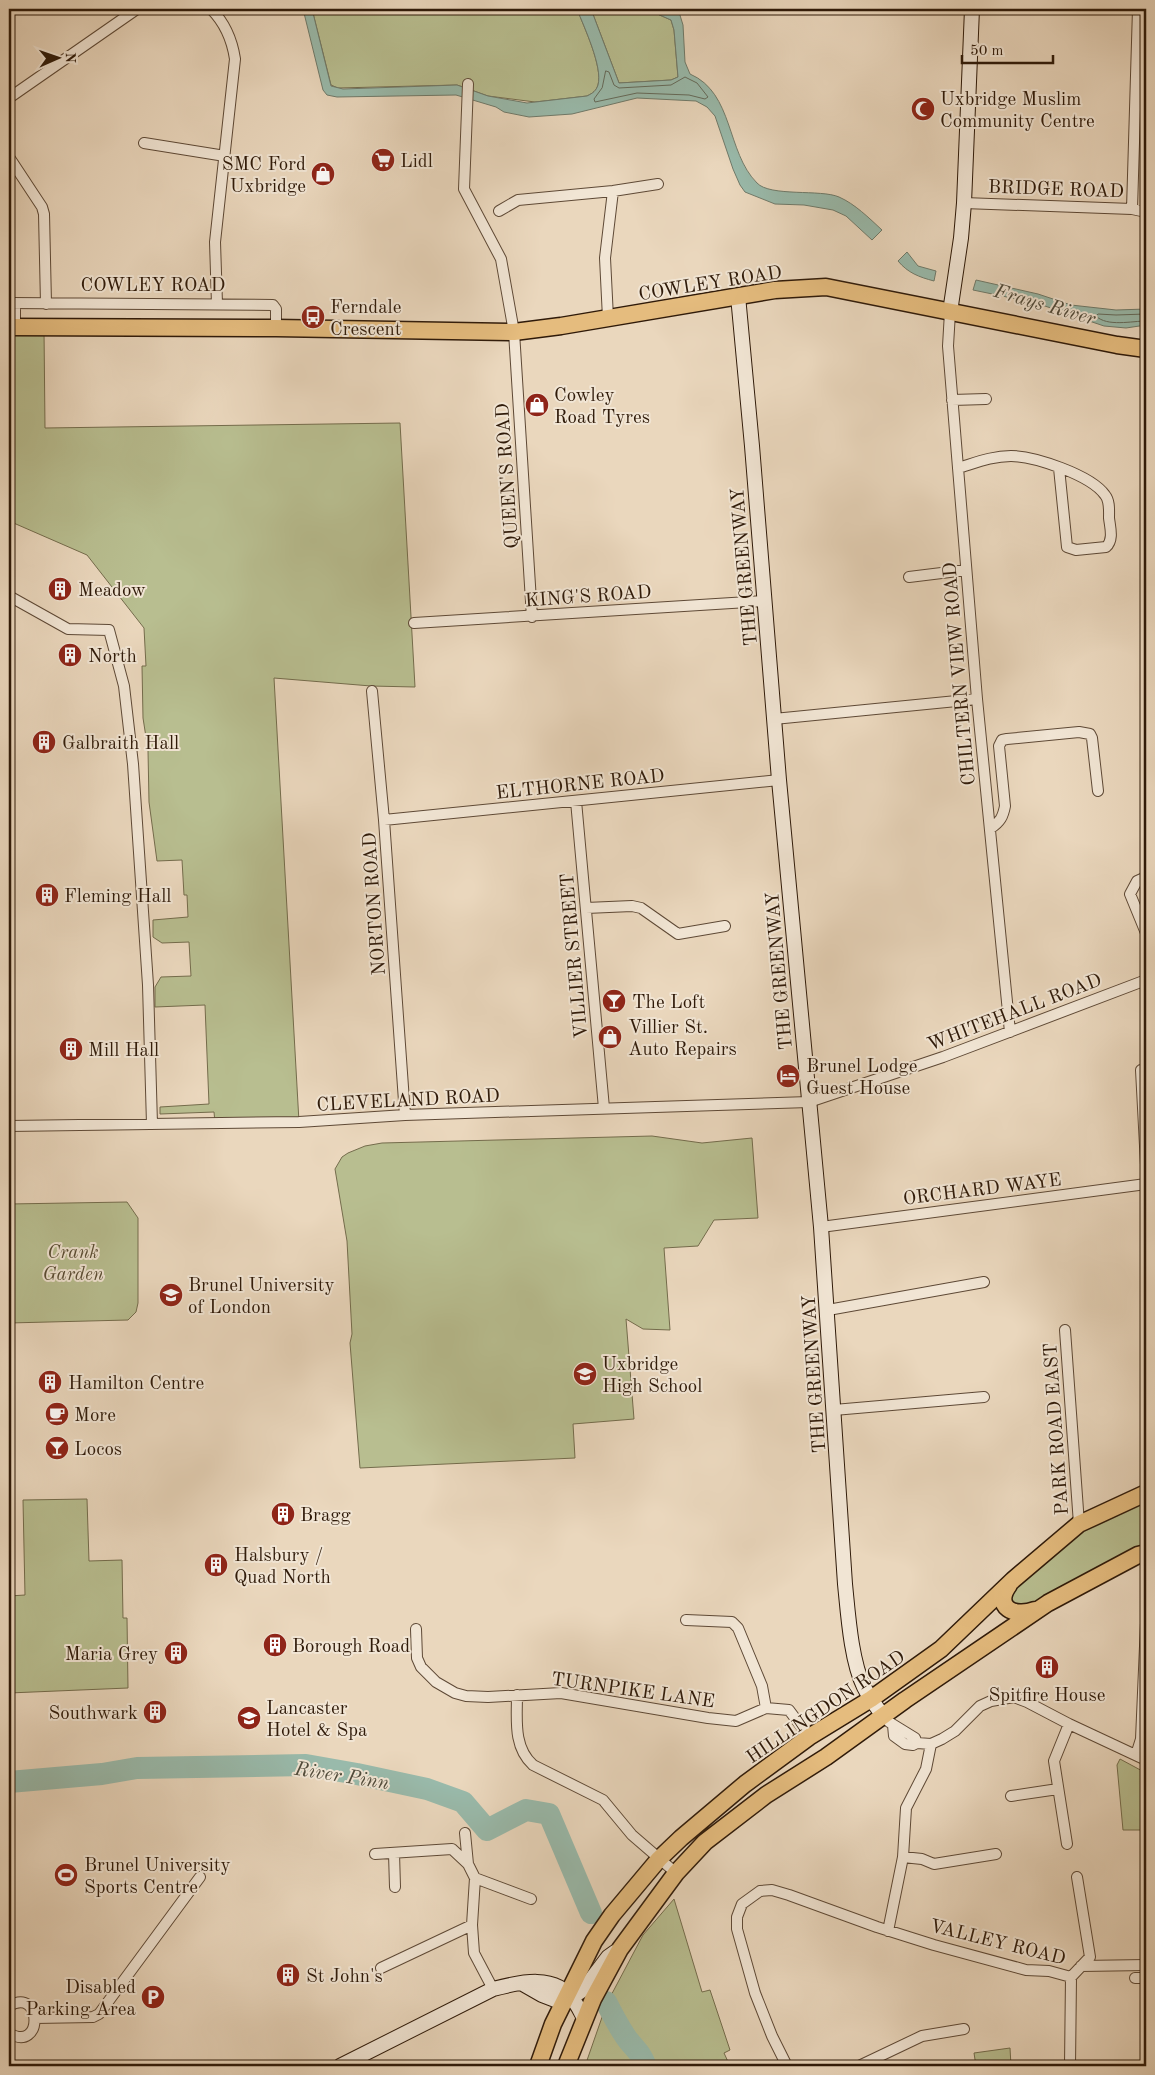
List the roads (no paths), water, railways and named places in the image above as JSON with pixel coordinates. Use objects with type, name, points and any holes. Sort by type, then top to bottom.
[{"type":"main road","name":"COWLEY ROAD","points":[[12,327],[276,328],[514,332],[775,290],[826,288],[1117,346],[1146,349]]},
{"type":"main road","name":"HILLINGDON ROAD","points":[[538,2066],[550,2032],[567,1994],[594,1941],[612,1915],[659,1859],[745,1784],[809,1737],[871,1699],[941,1649],[1013,1580],[1079,1524],[1146,1493]]},
{"type":"main road","points":[[566,2066],[584,2018],[620,1948],[676,1873],[705,1842],[766,1795],[888,1720],[1048,1604],[1138,1555],[1146,1554]]},
{"type":"main road","points":[[1013,1580],[1003,1595],[1007,1608],[1014,1612],[1022,1613],[1048,1604]]},
{"type":"street","points":[[9,98],[137,9]]},
{"type":"street","points":[[210,9],[222,22],[228,33],[233,45],[235,59],[215,242],[217,304]]},
{"type":"street","points":[[950,312],[964,203],[972,9]]},
{"type":"street","points":[[1132,209],[1138,9]]},
{"type":"street","name":"QUEEN'S ROAD","points":[[468,84],[464,190],[501,259],[514,332],[532,617]]},
{"type":"street","points":[[144,143],[225,156]]},
{"type":"street","points":[[9,157],[42,207],[44,214],[46,304]]},
{"type":"street","points":[[499,211],[518,200],[613,191],[658,184]]},
{"type":"street","points":[[608,318],[605,258],[613,191]]},
{"type":"street","name":"BRIDGE ROAD","points":[[964,203],[1132,209],[1146,212]]},
{"type":"street","name":"THE GREENWAY","points":[[738,296],[779,780],[828,1310],[849,1616],[859,1675],[871,1699],[888,1720]]},
{"type":"street","points":[[12,303],[12,327]]},
{"type":"street","name":"COWLEY ROAD","points":[[12,303],[273,305],[276,309],[276,328]]},
{"type":"street","name":"CHILTERN VIEW ROAD","points":[[950,312],[948,346],[966,570],[1010,1032]]},
{"type":"street","points":[[952,400],[986,399]]},
{"type":"street","points":[[958,468],[991,458],[1013,456],[1030,458],[1059,468],[1088,481],[1107,498],[1111,540],[1106,548],[1076,550],[1066,547],[1059,468]]},
{"type":"street","points":[[909,577],[966,570]]},
{"type":"street","points":[[9,596],[68,629],[109,630],[124,686],[133,764],[145,934],[152,1124]]},
{"type":"street","name":"KING'S ROAD","points":[[414,624],[764,601]]},
{"type":"street","name":"NORTON ROAD","points":[[372,691],[384,820],[405,1115]]},
{"type":"street","points":[[774,719],[977,699]]},
{"type":"street","points":[[990,828],[1004,816],[1005,806],[999,746],[1002,740],[1007,738],[1080,732],[1090,734],[1098,791]]},
{"type":"street","name":"ELTHORNE ROAD","points":[[384,820],[779,780]]},
{"type":"street","name":"VILLIER STREET","points":[[576,801],[604,1108]]},
{"type":"street","points":[[1146,877],[1137,881],[1130,894],[1146,933]]},
{"type":"street","points":[[586,908],[632,906],[641,908],[678,934],[725,926]]},
{"type":"street","name":"WHITEHALL ROAD","points":[[809,1102],[943,1057],[1146,980]]},
{"type":"street","points":[[1141,1070],[1146,1165]]},
{"type":"street","name":"CLEVELAND ROAD","points":[[9,1126],[316,1121],[405,1115],[809,1102]]},
{"type":"street","name":"ORCHARD WAYE","points":[[821,1227],[1146,1184]]},
{"type":"street","points":[[828,1310],[984,1282]]},
{"type":"street","name":"PARK ROAD EAST","points":[[1065,1330],[1079,1524]]},
{"type":"street","points":[[834,1410],[984,1398]]},
{"type":"street","points":[[686,1620],[732,1622],[738,1628],[762,1686],[766,1708],[789,1710],[809,1737]]},
{"type":"street","points":[[1136,1755],[1141,1739],[1146,1623]]},
{"type":"street","name":"TURNPIKE LANE","points":[[416,1629],[417,1658],[421,1667],[436,1682],[455,1693],[466,1696],[561,1693],[708,1718],[736,1720],[766,1708]]},
{"type":"street","points":[[517,1695],[519,1742],[523,1754],[528,1760],[603,1800],[632,1835],[676,1873]]},
{"type":"street","points":[[888,1720],[915,1738],[918,1743],[931,1744],[949,1736],[980,1706],[991,1701],[1014,1697],[1146,1760]]},
{"type":"street","points":[[1067,1844],[1054,1761],[1069,1724]]},
{"type":"street","points":[[888,1931],[903,1857],[906,1808],[926,1770],[931,1744]]},
{"type":"street","points":[[1011,1796],[1058,1789]]},
{"type":"street","points":[[465,1833],[468,1864]]},
{"type":"street","points":[[375,1854],[452,1849],[468,1864],[476,1878],[472,1925],[474,1953],[493,1989]]},
{"type":"street","points":[[394,1853],[395,1888]]},
{"type":"street","points":[[903,1857],[922,1859],[934,1864],[996,1854]]},
{"type":"street","points":[[35,2018],[93,2017],[99,2014],[200,1877]]},
{"type":"street","points":[[1077,1877],[1090,1957],[1081,1966]]},
{"type":"street","points":[[476,1878],[531,1899]]},
{"type":"street","name":"VALLEY ROAD","points":[[786,2066],[755,1993],[737,1929],[737,1917],[742,1904],[754,1894],[766,1890],[778,1892],[888,1931],[1026,1970],[1049,1972],[1071,1977]]},
{"type":"street","points":[[381,1968],[472,1925]]},
{"type":"street","points":[[567,1994],[577,1994],[583,1990],[608,1957],[620,1948]]},
{"type":"street","name":"VALLEY ROAD","points":[[1070,2066],[1071,1977],[1081,1966],[1146,1965]]},
{"type":"street","points":[[1135,1978],[1146,1978]]},
{"type":"street","points":[[340,2066],[493,1989],[520,1982],[546,1982],[554,1984],[574,2000],[584,2018]]},
{"type":"street","points":[[9,2006],[19,2003],[26,2004],[34,2012],[35,2018],[33,2028],[29,2033],[19,2037],[9,2033]]},
{"type":"street","points":[[858,2066],[922,2036],[964,2028]]},
{"type":"water","points":[[303,9],[312,9],[331,86],[343,89],[457,85],[488,96],[527,103],[587,96],[596,89],[599,77],[598,68],[577,9],[591,9],[619,83],[671,80],[678,77],[674,30],[671,20],[646,9],[674,9],[679,12],[683,25],[685,62],[690,74],[704,83],[715,95],[740,156],[747,170],[757,183],[773,190],[820,193],[839,197],[856,207],[882,230],[872,240],[846,216],[833,210],[804,205],[775,204],[745,192],[733,169],[715,116],[707,107],[696,101],[637,98],[572,114],[529,117],[504,112],[496,107],[456,95],[337,97],[327,95],[323,90]]},
{"type":"water","points":[[907,252],[918,266],[936,271],[934,281],[914,274],[898,261]]},
{"type":"water","name":"Frays River","points":[[976,280],[1038,294],[1071,305],[1116,310],[1146,309],[1146,325],[1126,328],[1104,326],[1036,303],[973,290]]},
{"type":"waterway","name":"River Pinn","points":[[9,1782],[102,1774],[137,1768],[306,1765],[427,1789],[463,1802],[487,1830],[526,1810],[549,1814],[591,1913]]},
{"type":"waterway","name":"River Pinn","points":[[606,2002],[622,2031],[646,2066]]},
{"type":"place","name":"Uxbridge Muslim Community Centre","points":[[923,109]]},
{"type":"place","name":"Lidl","points":[[383,160]]},
{"type":"place","name":"SMC Ford Uxbridge","points":[[323,174]]},
{"type":"place","name":"Ferndale Crescent","points":[[313,317]]},
{"type":"place","name":"Cowley Road Tyres","points":[[537,405]]},
{"type":"place","name":"Meadow","points":[[60,589]]},
{"type":"place","name":"North","points":[[70,655]]},
{"type":"place","name":"Galbraith Hall","points":[[44,742]]},
{"type":"place","name":"Fleming Hall","points":[[47,895]]},
{"type":"place","name":"The Loft","points":[[614,1001]]},
{"type":"place","name":"Villier St. Auto Repairs","points":[[610,1037]]},
{"type":"place","name":"Mill Hall","points":[[71,1049]]},
{"type":"place","name":"Brunel Lodge Guest House","points":[[788,1076]]},
{"type":"place","name":"Brunel University of London","points":[[171,1295]]},
{"type":"place","name":"Uxbridge High School","points":[[585,1374]]},
{"type":"place","name":"Hamilton Centre","points":[[50,1382]]},
{"type":"place","name":"More","points":[[57,1414]]},
{"type":"place","name":"Locos","points":[[57,1448]]},
{"type":"place","name":"Bragg","points":[[283,1514]]},
{"type":"place","name":"Halsbury / Quad North","points":[[216,1565]]},
{"type":"place","name":"Borough Road","points":[[275,1645]]},
{"type":"place","name":"Maria Grey","points":[[176,1653]]},
{"type":"place","name":"Spitfire House","points":[[1047,1667]]},
{"type":"place","name":"Southwark","points":[[155,1712]]},
{"type":"place","name":"Lancaster Hotel & Spa","points":[[249,1718]]},
{"type":"place","name":"Brunel University Sports Centre","points":[[66,1875]]},
{"type":"place","name":"St John's","points":[[288,1975]]},
{"type":"place","name":"Disabled Parking Area","points":[[153,1997]]},
{"type":"park label","name":"Crank Garden","points":[[73,1262]]}]
